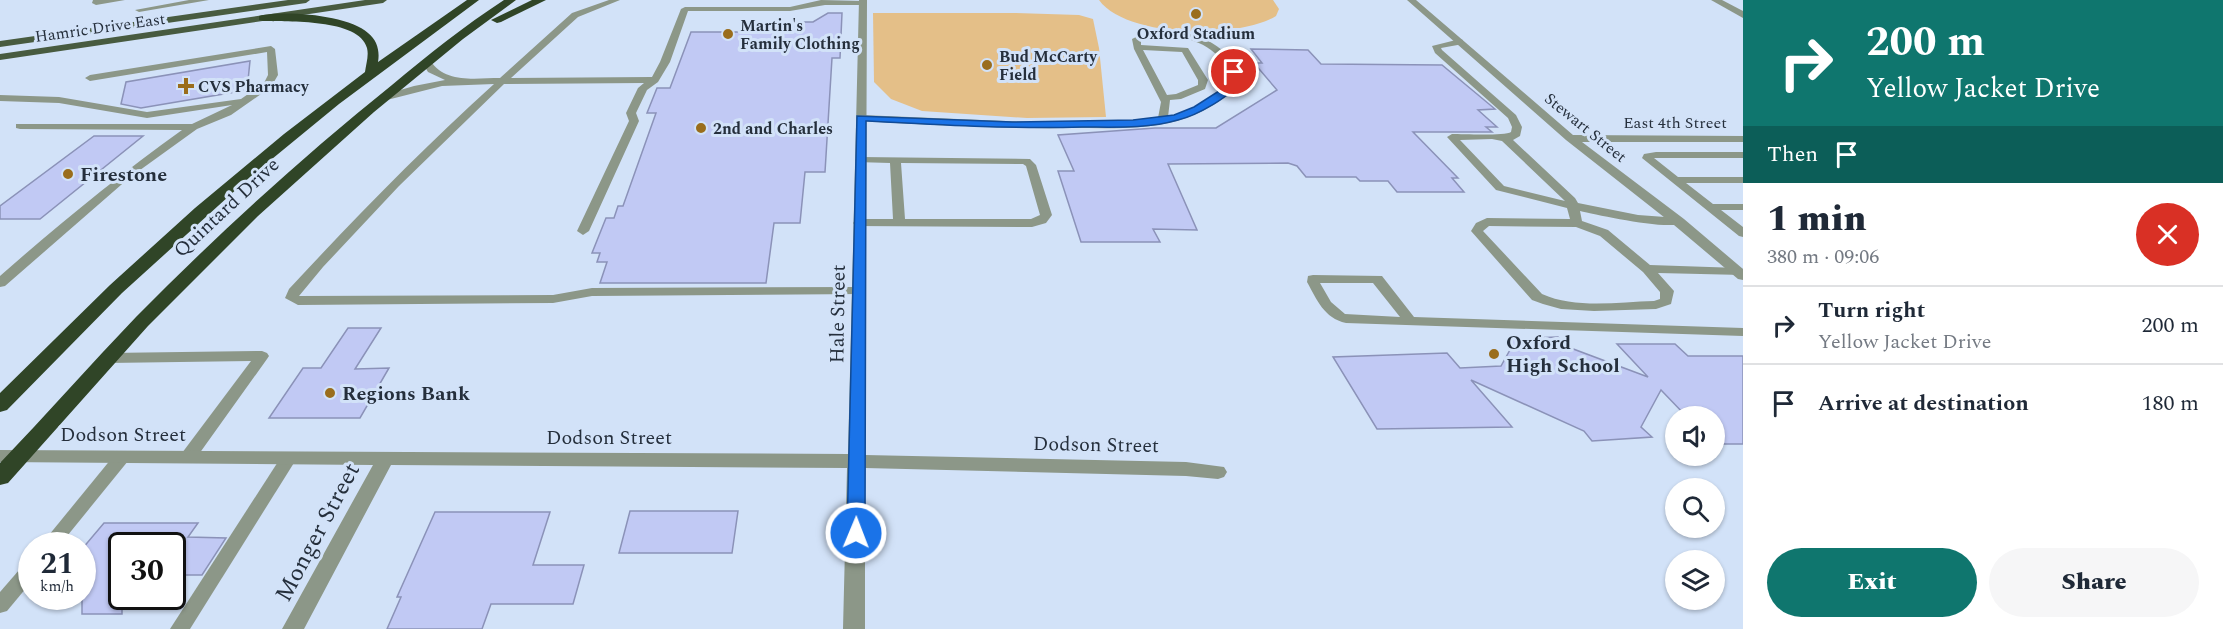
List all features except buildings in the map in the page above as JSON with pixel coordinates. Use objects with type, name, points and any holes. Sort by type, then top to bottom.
[{"type":"highway","name":"Quintard Drive","points":[[0,405],[116,289],[298,129],[474,0]]},
{"type":"highway","name":"Quintard Drive","points":[[0,477],[10,456],[266,202],[383,98],[428,61],[511,0]]},
{"type":"highway","points":[[428,61],[485,26],[541,0]]},
{"type":"highway","points":[[263,18],[324,21],[357,31],[369,41],[372,47],[371,74]]},
{"type":"main road","name":"Hamric Drive East","points":[[0,44],[306,0]]},
{"type":"main road","name":"Hamric Drive East","points":[[0,57],[382,0]]},
{"type":"street","name":"Stewart Street","points":[[1411,0],[1570,138],[1679,222],[1741,274]]},
{"type":"street","points":[[1715,0],[1743,15]]},
{"type":"street","name":"Hale Street","points":[[854,629],[863,1]]},
{"type":"street","name":"East 4th Street","points":[[1570,138],[1743,139]]},
{"type":"street","name":"Dodson Street","points":[[10,456],[858,461],[1186,469],[1218,472]]},
{"type":"street","name":"Monger Street","points":[[293,629],[385,459]]},
{"type":"lane","points":[[97,0],[96,3],[121,0]]},
{"type":"lane","points":[[127,25],[145,0]]},
{"type":"lane","points":[[139,10],[205,0]]},
{"type":"lane","points":[[616,0],[575,15],[502,81],[419,159],[357,223],[294,292],[292,298],[298,300],[542,299],[592,292],[858,291]]},
{"type":"lane","points":[[583,231],[634,122],[631,113],[643,88],[655,80],[665,62],[687,5],[790,9],[825,1],[863,1]]},
{"type":"lane","points":[[861,118],[1012,126],[1133,123],[1176,118],[1198,109],[1234,86],[1237,79],[1220,51],[1189,36],[1171,33],[1142,35],[1136,39],[1167,102],[1164,119]]},
{"type":"lane","points":[[1460,42],[1436,46],[1438,51],[1512,117],[1517,127],[1516,134],[1506,140]]},
{"type":"lane","points":[[1138,47],[1185,50],[1203,80],[1202,87],[1191,93],[1164,98]]},
{"type":"lane","points":[[0,283],[125,176],[194,127],[227,112],[268,85],[273,75],[271,49],[90,78]]},
{"type":"lane","points":[[428,61],[430,70],[452,80]]},
{"type":"lane","points":[[383,98],[407,89],[452,80],[655,80]]},
{"type":"lane","points":[[0,98],[59,100],[147,115],[244,100]]},
{"type":"lane","points":[[20,126],[194,127]]},
{"type":"lane","points":[[1576,223],[1573,205],[1571,200],[1506,140],[1491,136],[1458,136],[1452,139],[1500,188],[1515,193],[1573,205],[1653,221],[1679,222]]},
{"type":"lane","points":[[1743,155],[1648,156],[1647,158],[1743,233]]},
{"type":"lane","points":[[859,223],[1032,222],[1042,220],[1046,215],[1031,165],[1026,161],[860,160]]},
{"type":"lane","points":[[895,160],[900,223]]},
{"type":"lane","points":[[1675,180],[1743,180]]},
{"type":"lane","points":[[1710,207],[1743,207]]},
{"type":"lane","points":[[1487,222],[1576,223],[1604,233],[1647,269],[1667,291],[1666,300],[1656,305],[1546,303],[1537,297],[1477,231],[1487,222]]},
{"type":"lane","points":[[1647,269],[1741,274]]},
{"type":"lane","points":[[1410,321],[1377,279],[1313,279],[1336,317],[1410,321],[1743,332]]},
{"type":"lane","points":[[108,358],[262,356],[188,457]]},
{"type":"lane","points":[[60,532],[122,457]]},
{"type":"lane","points":[[180,629],[289,458]]},
{"type":"lane","points":[[0,605],[18,584]]},
{"type":"shaded area","name":"Oxford Stadium","points":[[1099,0],[1273,0],[1279,9],[1276,16],[1237,29],[1184,31],[1133,22],[1113,13]]},
{"type":"shaded area","name":"Bud McCarty Field","points":[[873,13],[1016,13],[1079,15],[1093,19],[1099,48],[1106,117],[1027,118],[922,111],[891,99],[874,82]]},
{"type":"place","name":"Oxford Stadium","points":[[1196,14]]},
{"type":"place","name":"Martin's Family Clothing","points":[[728,34]]},
{"type":"place","name":"Bud McCarty Field","points":[[987,65]]},
{"type":"place","name":"CVS Pharmacy","points":[[186,86]]},
{"type":"place","name":"2nd and Charles","points":[[701,128]]},
{"type":"place","name":"Firestone","points":[[68,174]]},
{"type":"place","name":"Oxford High School","points":[[1494,354]]},
{"type":"place","name":"Regions Bank","points":[[330,393]]},
{"type":"route","points":[[856,533],[861,118],[1012,126],[1133,123],[1176,118],[1198,109],[1234,86],[1237,79],[1234,72]]}]
